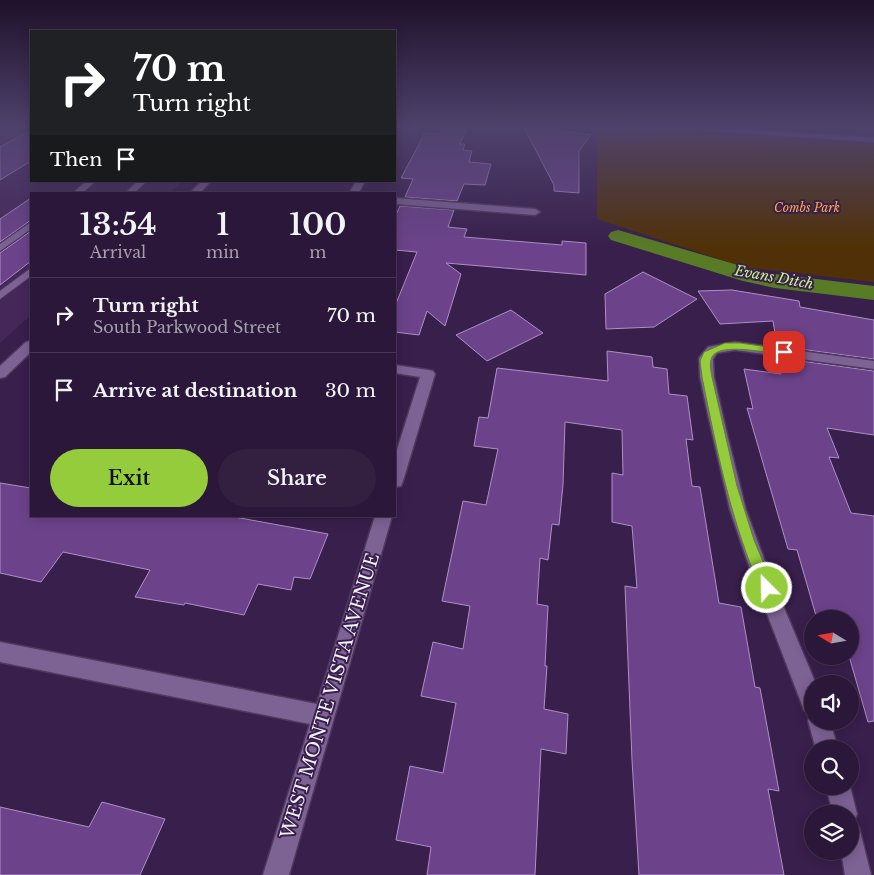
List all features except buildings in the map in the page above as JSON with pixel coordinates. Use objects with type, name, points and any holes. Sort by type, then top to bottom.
[{"type":"street","points":[[195,192],[206,182]]},
{"type":"street","points":[[396,201],[535,212]]},
{"type":"street","points":[[0,374],[30,346]]},
{"type":"street","points":[[804,679],[752,551],[731,486],[706,370],[708,354],[716,349],[740,346],[874,365]]},
{"type":"street","points":[[396,370],[428,374],[396,478]]},
{"type":"street","name":"WEST MONTE VISTA AVENUE","points":[[276,875],[384,517]]},
{"type":"street","points":[[0,652],[323,716]]},
{"type":"street","points":[[855,860],[858,875]]},
{"type":"lane","points":[[78,192],[91,182]]},
{"type":"lane","points":[[130,192],[142,182]]},
{"type":"lane","points":[[0,248],[30,226]]},
{"type":"lane","points":[[0,296],[30,272]]},
{"type":"shaded area","points":[[0,167],[30,167],[30,182],[182,182],[171,192],[30,192],[30,316],[0,343]]},
{"type":"green space","name":"Combs Park","points":[[597,167],[874,167],[874,282],[743,267],[597,219]]},
{"type":"waterway","name":"Evans Ditch","points":[[618,236],[743,274],[775,281],[874,293]]},
{"type":"route","points":[[767,588],[736,506],[726,468],[705,361],[711,351],[725,346],[740,346],[784,352]]}]
